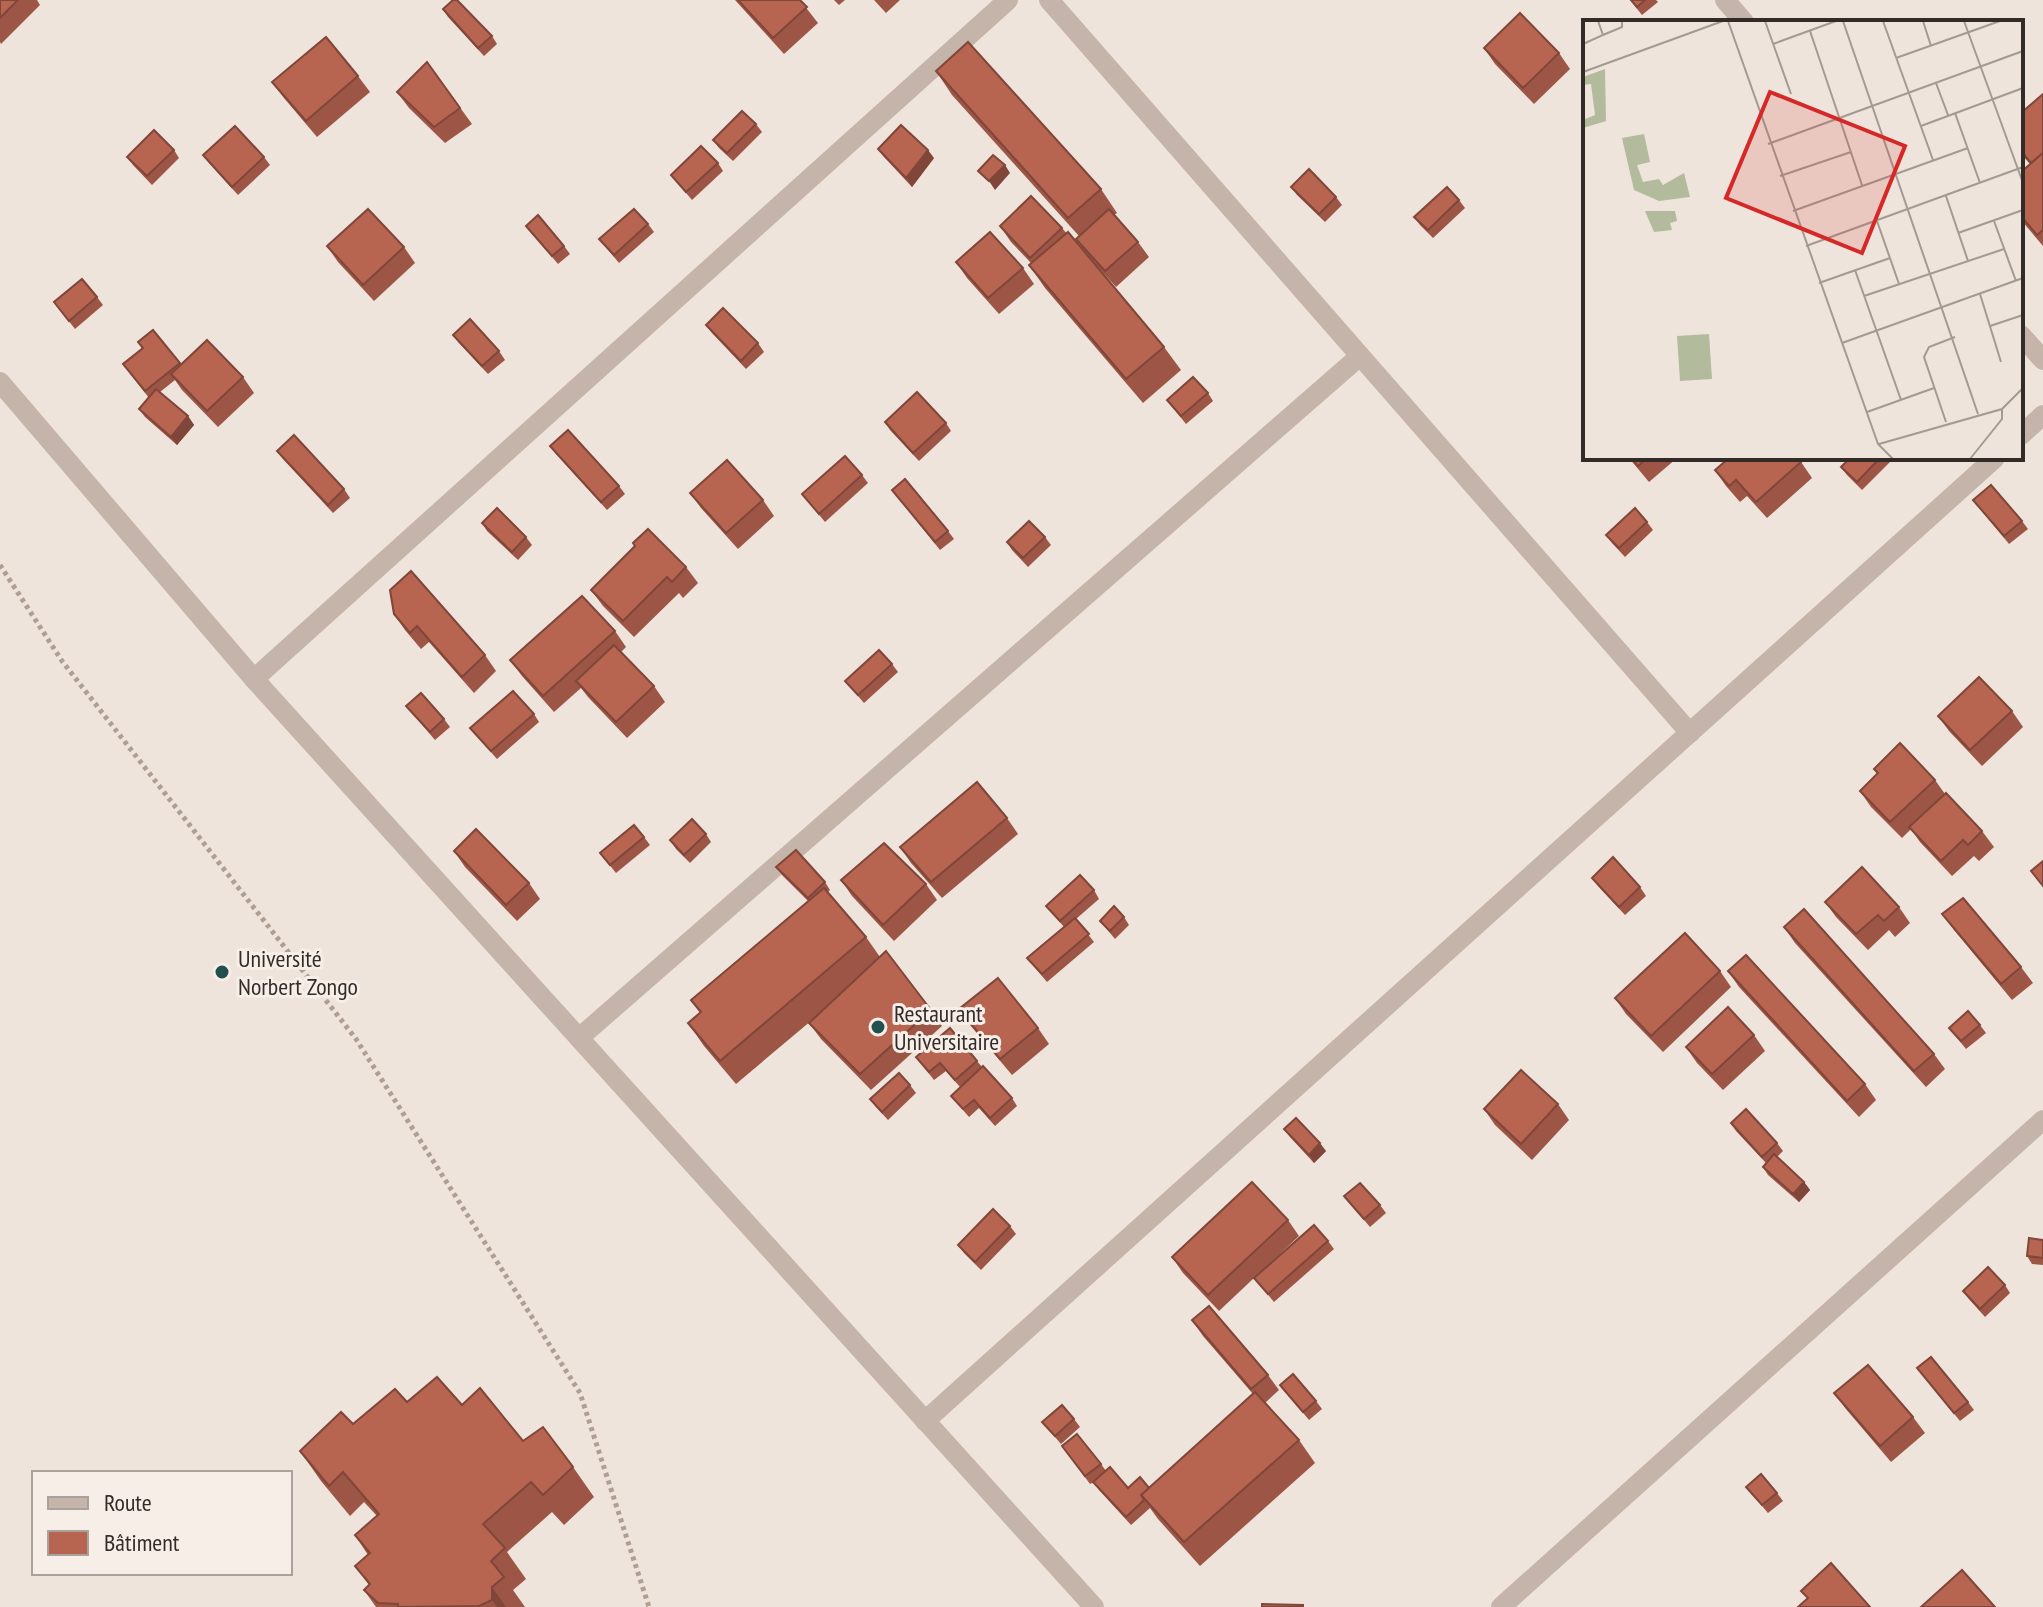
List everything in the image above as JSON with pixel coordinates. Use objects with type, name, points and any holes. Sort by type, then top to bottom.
[{"type":"street","points":[[254,679],[1008,0]]},
{"type":"street","points":[[1049,0],[1690,733]]},
{"type":"street","points":[[1725,0],[1742,20]]},
{"type":"street","points":[[2023,337],[2043,360]]},
{"type":"street","points":[[579,1038],[1360,356]]},
{"type":"street","points":[[0,382],[254,679],[1094,1607]]},
{"type":"street","points":[[2023,433],[2043,415]]},
{"type":"street","points":[[925,1421],[1993,460]]},
{"type":"street","points":[[1501,1607],[2043,1120]]},
{"type":"path","points":[[0,565],[62,661],[356,1039],[580,1393],[649,1607]]},
{"type":"building","points":[[0,0],[18,0],[0,18]]},
{"type":"building","points":[[457,0],[492,36],[478,48],[443,9]]},
{"type":"building","points":[[738,0],[800,0],[807,7],[773,38]]},
{"type":"building","points":[[1631,0],[1645,0],[1637,7]]},
{"type":"building","points":[[1520,13],[1559,53],[1523,88],[1484,48]]},
{"type":"building","points":[[326,37],[358,76],[306,121],[272,82]]},
{"type":"building","points":[[968,42],[1101,189],[1068,218],[936,71]]},
{"type":"building","points":[[427,62],[460,108],[434,127],[397,92]]},
{"type":"building","points":[[2043,94],[2043,153],[2031,163],[2023,153],[2023,111]]},
{"type":"building","points":[[742,111],[756,124],[727,153],[713,140]]},
{"type":"building","points":[[901,125],[928,150],[906,178],[878,149]]},
{"type":"building","points":[[235,126],[264,157],[232,187],[203,155]]},
{"type":"building","points":[[154,130],[174,150],[147,176],[127,157]]},
{"type":"building","points":[[701,146],[718,163],[686,192],[671,175]]},
{"type":"building","points":[[2043,153],[2043,230],[2037,235],[2023,218],[2023,170]]},
{"type":"building","points":[[993,155],[1005,165],[989,181],[978,171]]},
{"type":"building","points":[[1309,169],[1336,197],[1319,214],[1291,187]]},
{"type":"building","points":[[1447,187],[1459,200],[1428,230],[1414,217]]},
{"type":"building","points":[[1031,196],[1062,228],[1030,258],[1000,226]]},
{"type":"building","points":[[368,209],[404,247],[363,285],[327,246]]},
{"type":"building","points":[[634,209],[648,224],[614,255],[599,239]]},
{"type":"building","points":[[1109,209],[1138,242],[1105,271],[1076,239]]},
{"type":"building","points":[[538,215],[564,246],[552,256],[526,226]]},
{"type":"building","points":[[990,232],[1023,268],[988,298],[956,262]]},
{"type":"building","points":[[1068,232],[1164,347],[1126,379],[1029,265]]},
{"type":"building","points":[[82,279],[97,297],[69,321],[54,302]]},
{"type":"building","points":[[723,308],[758,343],[741,361],[706,325]]},
{"type":"building","points":[[470,319],[499,351],[482,366],[453,335]]},
{"type":"building","points":[[153,330],[180,363],[145,391],[123,364],[143,348],[138,342]]},
{"type":"building","points":[[207,340],[243,377],[207,411],[171,374]]},
{"type":"building","points":[[1193,377],[1208,393],[1181,416],[1167,400]]},
{"type":"building","points":[[156,389],[188,416],[171,437],[139,409]]},
{"type":"building","points":[[917,392],[946,423],[913,453],[885,422]]},
{"type":"building","points":[[568,430],[619,486],[601,502],[550,446]]},
{"type":"building","points":[[294,435],[344,489],[328,505],[277,451]]},
{"type":"building","points":[[845,456],[862,475],[819,514],[802,494]]},
{"type":"building","points":[[727,460],[763,500],[726,533],[690,493]]},
{"type":"building","points":[[1727,460],[1801,462],[1756,502],[1736,480],[1729,486],[1715,470]]},
{"type":"building","points":[[1848,460],[1878,460],[1857,482],[1841,467]]},
{"type":"building","points":[[905,479],[948,531],[935,542],[892,490]]},
{"type":"building","points":[[1991,485],[2022,521],[2004,536],[1973,500]]},
{"type":"building","points":[[497,508],[526,537],[512,552],[482,523]]},
{"type":"building","points":[[1635,508],[1647,522],[1619,548],[1606,535]]},
{"type":"building","points":[[1029,521],[1045,537],[1023,558],[1007,542]]},
{"type":"building","points":[[648,529],[686,567],[672,582],[667,577],[623,621],[591,590]]},
{"type":"building","points":[[411,571],[485,655],[462,677],[417,626],[410,633],[394,614],[390,590]]},
{"type":"building","points":[[582,596],[615,631],[543,696],[510,660]]},
{"type":"building","points":[[614,645],[654,686],[616,722],[576,681]]},
{"type":"building","points":[[879,650],[892,664],[858,695],[845,681]]},
{"type":"building","points":[[1979,677],[2012,711],[1970,750],[1938,716]]},
{"type":"building","points":[[513,691],[534,714],[491,751],[470,728]]},
{"type":"building","points":[[421,693],[444,719],[430,732],[406,706]]},
{"type":"building","points":[[1900,743],[1935,780],[1890,822],[1860,791],[1878,773],[1874,769]]},
{"type":"building","points":[[977,782],[1007,818],[931,882],[900,847]]},
{"type":"building","points":[[1946,793],[1982,831],[1968,845],[1963,840],[1941,861],[1909,827]]},
{"type":"building","points":[[692,819],[706,834],[684,855],[670,840]]},
{"type":"building","points":[[634,825],[644,837],[610,865],[600,853]]},
{"type":"building","points":[[476,829],[529,883],[506,905],[454,851]]},
{"type":"building","points":[[884,843],[926,884],[883,925],[841,880]]},
{"type":"building","points":[[796,850],[825,882],[808,898],[776,867]]},
{"type":"building","points":[[1613,857],[1640,887],[1619,907],[1592,878]]},
{"type":"building","points":[[2043,861],[2043,886],[2031,871]]},
{"type":"building","points":[[1862,867],[1899,907],[1884,921],[1878,915],[1856,934],[1825,902]]},
{"type":"building","points":[[1080,875],[1094,890],[1060,921],[1046,906]]},
{"type":"building","points":[[824,888],[866,937],[720,1061],[688,1023],[701,1012],[691,1000]]},
{"type":"building","points":[[1963,898],[2021,967],[2001,984],[1942,914]]},
{"type":"building","points":[[1114,906],[1124,917],[1110,931],[1100,921]]},
{"type":"building","points":[[1804,909],[1934,1054],[1914,1071],[1784,927]]},
{"type":"building","points":[[1075,918],[1089,934],[1042,974],[1027,958]]},
{"type":"building","points":[[1685,933],[1720,971],[1651,1036],[1615,998]]},
{"type":"building","points":[[886,951],[931,1010],[860,1074],[809,1023]]},
{"type":"building","points":[[1746,955],[1865,1084],[1847,1101],[1728,971]]},
{"type":"building","points":[[998,978],[1038,1028],[1000,1059],[959,1009]]},
{"type":"building","points":[[1728,1007],[1754,1035],[1712,1074],[1686,1047]]},
{"type":"building","points":[[1968,1011],[1980,1025],[1961,1041],[1949,1028]]},
{"type":"building","points":[[950,1028],[977,1061],[955,1080],[940,1063],[929,1072],[916,1057]]},
{"type":"building","points":[[983,1066],[1012,1098],[990,1118],[974,1100],[963,1109],[951,1096]]},
{"type":"building","points":[[1521,1070],[1558,1104],[1521,1144],[1484,1109]]},
{"type":"building","points":[[899,1073],[910,1085],[882,1112],[870,1099]]},
{"type":"building","points":[[1746,1109],[1777,1143],[1762,1157],[1731,1123]]},
{"type":"building","points":[[1296,1118],[1320,1143],[1309,1155],[1284,1129]]},
{"type":"building","points":[[1774,1154],[1804,1182],[1793,1194],[1763,1167]]},
{"type":"building","points":[[1252,1182],[1288,1220],[1208,1295],[1172,1257]]},
{"type":"building","points":[[1360,1183],[1380,1205],[1364,1219],[1344,1196]]},
{"type":"building","points":[[993,1209],[1010,1226],[975,1262],[958,1245]]},
{"type":"building","points":[[1314,1225],[1328,1241],[1268,1294],[1254,1278]]},
{"type":"building","points":[[2029,1238],[2043,1240],[2043,1258],[2027,1256]]},
{"type":"building","points":[[1988,1267],[2005,1285],[1980,1309],[1963,1291]]},
{"type":"building","points":[[1209,1306],[1268,1375],[1251,1389],[1192,1320]]},
{"type":"building","points":[[1931,1357],[1968,1402],[1954,1413],[1917,1368]]},
{"type":"building","points":[[1868,1365],[1913,1417],[1880,1446],[1834,1393]]},
{"type":"building","points":[[1293,1374],[1316,1401],[1303,1412],[1280,1385]]},
{"type":"building","points":[[437,1377],[462,1405],[480,1388],[523,1441],[543,1427],[573,1467],[543,1495],[531,1482],[483,1524],[505,1548],[491,1561],[504,1577],[492,1587],[492,1600],[479,1606],[398,1607],[398,1604],[378,1603],[364,1590],[370,1584],[355,1566],[370,1553],[355,1535],[379,1514],[343,1472],[329,1486],[300,1451],[341,1412],[353,1424],[395,1389],[407,1402]]},
{"type":"building","points":[[1255,1392],[1299,1440],[1184,1542],[1141,1495]]},
{"type":"building","points":[[1062,1405],[1074,1419],[1055,1436],[1042,1422]]},
{"type":"building","points":[[1077,1434],[1101,1464],[1085,1476],[1062,1446]]},
{"type":"building","points":[[1110,1467],[1128,1488],[1140,1477],[1149,1488],[1141,1495],[1144,1500],[1126,1517],[1093,1482]]},
{"type":"building","points":[[1761,1474],[1777,1493],[1762,1505],[1746,1487]]},
{"type":"building","points":[[1831,1563],[1870,1607],[1798,1607],[1808,1598],[1801,1591]]},
{"type":"building","points":[[1962,1570],[1995,1607],[1921,1607]]},
{"type":"building","points":[[1262,1604],[1303,1605],[1303,1607],[1262,1607]]},
{"type":"place","name":"Université Norbert Zongo","points":[[222,972]]},
{"type":"place","name":"Restaurant Universitaire","points":[[878,1027]]}]
